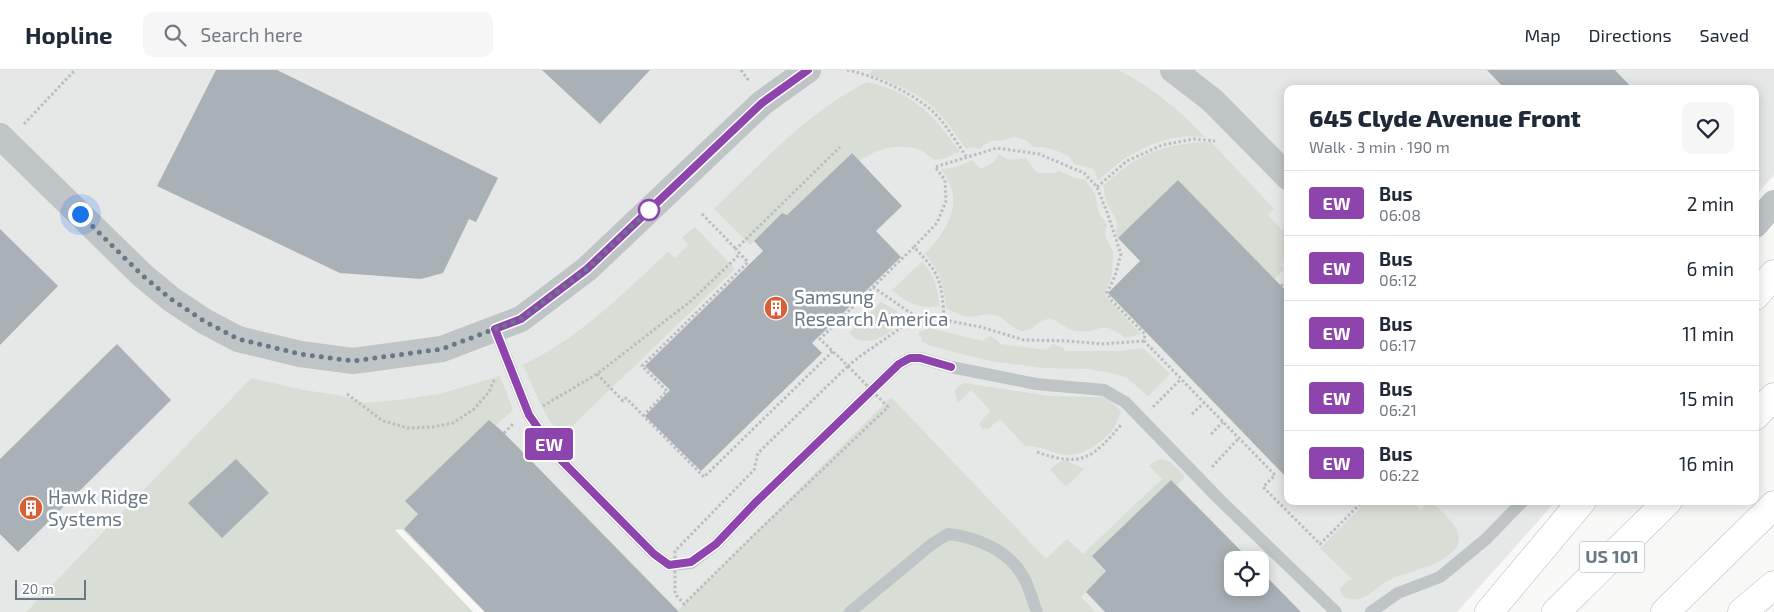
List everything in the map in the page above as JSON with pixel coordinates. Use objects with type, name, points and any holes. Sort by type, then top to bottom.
[{"type":"highway","points":[[1759,291],[1774,274]]},
{"type":"highway","points":[[1759,412],[1774,397]]},
{"type":"highway","points":[[1489,612],[1579,505]]},
{"type":"highway","name":"US 101","points":[[1556,612],[1664,505]]},
{"type":"highway","points":[[1666,612],[1774,505]]},
{"type":"highway","points":[[1742,612],[1774,585]]},
{"type":"street","points":[[3,139],[142,275],[171,299],[204,321],[238,339],[300,354],[353,361],[442,349],[521,319],[587,269],[762,103],[808,70]]},
{"type":"street","points":[[1173,70],[1212,100],[1284,173]]},
{"type":"street","points":[[1759,220],[1774,203]]},
{"type":"lane","points":[[495,329],[529,415],[560,459],[654,554],[669,565],[691,562],[716,544],[755,503],[899,364],[910,358],[920,358],[951,367],[1036,384],[1104,390],[1125,402],[1220,500],[1336,612]]},
{"type":"lane","points":[[1371,612],[1398,593],[1440,577],[1486,539],[1519,505]]},
{"type":"lane","points":[[850,612],[932,544],[948,534],[979,540],[1011,560],[1023,576],[1037,612]]},
{"type":"path","points":[[3,139],[75,70]]},
{"type":"path","points":[[847,70],[863,74],[894,87],[926,105],[945,124],[966,156]]},
{"type":"path","points":[[1097,187],[1127,162],[1162,145],[1194,139],[1215,141]]},
{"type":"path","points":[[736,249],[840,147]]},
{"type":"path","points":[[915,316],[901,329],[867,350],[848,366],[820,339],[937,223],[946,201],[945,180],[935,166],[997,148],[1039,154],[1084,173],[1097,187],[1108,212],[1120,254],[1115,276],[1107,293],[1112,302],[1145,334],[1144,341]]},
{"type":"path","points":[[643,416],[667,391],[642,366],[748,262],[702,214]]},
{"type":"path","points":[[914,247],[932,265],[938,276],[942,291],[944,320]]},
{"type":"path","points":[[504,432],[514,423],[597,374],[691,301],[740,254]]},
{"type":"path","points":[[873,287],[915,316],[929,316],[981,326],[1024,340],[1102,344],[1144,341],[1275,475],[1263,487],[1320,544],[1359,505]]},
{"type":"path","points":[[597,374],[623,401],[626,398],[704,477],[833,351]]},
{"type":"path","points":[[347,394],[382,421],[408,428],[433,427],[453,423],[474,409],[489,392],[496,376]]},
{"type":"path","points":[[1037,452],[1053,457],[1079,460],[1099,450],[1126,419],[1141,419],[1181,379]]},
{"type":"path","points":[[1192,414],[1204,403]]},
{"type":"path","points":[[1212,434],[1223,422]]},
{"type":"shaded area","points":[[0,70],[1774,70],[1774,175],[1759,192],[1759,85],[1284,85],[1284,505],[1552,505],[1457,612],[1089,612],[754,535],[676,612],[484,612],[251,378],[26,612],[0,612]]},
{"type":"shaded area","points":[[874,70],[1118,70],[1130,76],[1164,100],[1205,137],[1170,139],[1147,146],[1116,165],[1098,181],[1094,169],[1074,164],[1069,156],[1060,152],[1044,147],[1033,147],[1026,140],[1014,137],[991,141],[980,149],[970,147],[966,149],[934,108],[912,93],[871,75],[870,73]]},
{"type":"shaded area","points":[[867,82],[897,92],[921,107],[941,127],[960,152],[937,160],[914,148],[897,147],[881,150],[859,161],[851,153],[787,215],[782,213],[750,245],[714,209],[805,123],[845,94]]},
{"type":"shaded area","points":[[1211,142],[1274,209],[1268,215],[1282,230],[1284,228],[1284,262],[1281,265],[1284,270],[1274,279],[1178,180],[1118,238],[1116,233],[1117,222],[1106,201],[1103,186],[1128,165],[1140,158],[1165,148]]},
{"type":"shaded area","points":[[999,154],[1008,160],[1026,158],[1037,173],[1055,173],[1059,171],[1075,178],[1086,180],[1095,194],[1099,214],[1107,224],[1105,235],[1113,252],[1112,275],[1106,297],[1141,334],[1125,338],[1105,328],[1085,332],[1076,331],[1052,319],[1041,321],[1030,330],[1020,331],[998,316],[968,317],[946,308],[940,278],[925,254],[941,234],[951,214],[952,192],[941,169],[965,164],[972,160],[981,169],[994,162]]},
{"type":"shaded area","points":[[695,227],[735,269],[569,429],[561,430],[556,428],[546,415],[523,365],[564,341],[600,314],[668,252],[675,258],[688,245],[682,238]]},
{"type":"shaded area","points":[[922,262],[933,276],[940,306],[926,307],[914,304],[903,299],[892,290]]},
{"type":"shaded area","points":[[881,302],[897,311],[899,318],[894,328],[877,339],[865,341],[854,338],[850,333],[851,331]]},
{"type":"shaded area","points":[[929,328],[983,341],[991,336],[1000,344],[1046,350],[1053,344],[1064,348],[1065,351],[1121,351],[1143,348],[1170,374],[1148,396],[1127,378],[1112,373],[1088,369],[1044,368],[990,361],[928,345],[921,341],[922,337],[918,335],[919,332]]},
{"type":"shaded area","points":[[500,376],[513,410],[495,426],[489,420],[406,500],[418,514],[404,529],[395,530],[473,612],[26,612],[251,378],[304,390],[343,396],[365,403],[439,394]]},
{"type":"shaded area","points":[[964,383],[1050,396],[1101,397],[1109,399],[1121,411],[1114,428],[1103,440],[1081,453],[1067,455],[1025,446],[1000,419],[988,429],[984,429],[980,426],[980,422],[991,411],[971,390],[957,402],[955,390]]},
{"type":"shaded area","points":[[891,397],[1046,559],[1067,539],[1083,554],[1162,479],[1149,466],[1155,462],[1160,460],[1168,461],[1185,477],[1176,486],[1171,480],[1092,556],[1106,571],[1081,597],[1095,612],[676,612]]},
{"type":"shaded area","points":[[1061,461],[1067,461],[1084,469],[1066,487],[1050,470]]},
{"type":"shaded area","points":[[1363,505],[1416,505],[1422,511],[1426,505],[1434,505],[1449,519],[1456,528],[1459,537],[1457,546],[1441,560],[1387,581],[1372,593],[1358,599],[1348,598],[1343,595],[1340,589],[1349,580],[1353,580],[1320,548]]},
{"type":"building","points":[[216,70],[277,70],[498,178],[476,222],[469,219],[443,273],[421,279],[340,273],[157,186]]},
{"type":"building","points":[[542,70],[650,70],[600,124]]},
{"type":"building","points":[[1487,70],[1615,70],[1629,85],[1501,85]]},
{"type":"building","name":"Samsung Research America","points":[[852,153],[902,206],[876,231],[901,257],[812,343],[822,353],[701,471],[645,416],[670,390],[645,366],[763,251],[754,241],[782,213],[787,215]]},
{"type":"building","points":[[1178,180],[1284,289],[1284,475],[1108,293],[1140,261],[1118,238]]},
{"type":"building","points":[[0,229],[58,286],[0,345]]},
{"type":"building","points":[[117,344],[171,400],[18,552],[0,534],[0,459]]},
{"type":"building","points":[[489,420],[504,433],[679,612],[485,612],[404,529],[418,514],[405,501]]},
{"type":"building","points":[[236,459],[269,493],[222,538],[188,503]]},
{"type":"building","points":[[1171,480],[1241,551],[1224,551],[1224,596],[1269,596],[1269,579],[1301,612],[1105,612],[1086,592],[1106,571],[1092,556]]},
{"type":"bus line","name":"EW","points":[[808,70],[762,103],[587,269],[521,319],[495,329],[529,415],[560,459],[654,554],[669,565],[691,562],[716,544],[755,503],[899,364],[910,358],[920,358],[951,367]]},
{"type":"place","name":"Samsung Research America","points":[[776,308]]},
{"type":"place","name":"Hawk Ridge Systems","points":[[31,508]]},
{"type":"route","points":[[80,214],[142,275],[171,299],[204,321],[238,339],[300,354],[353,361],[442,349],[521,319],[587,269],[649,210]]}]
